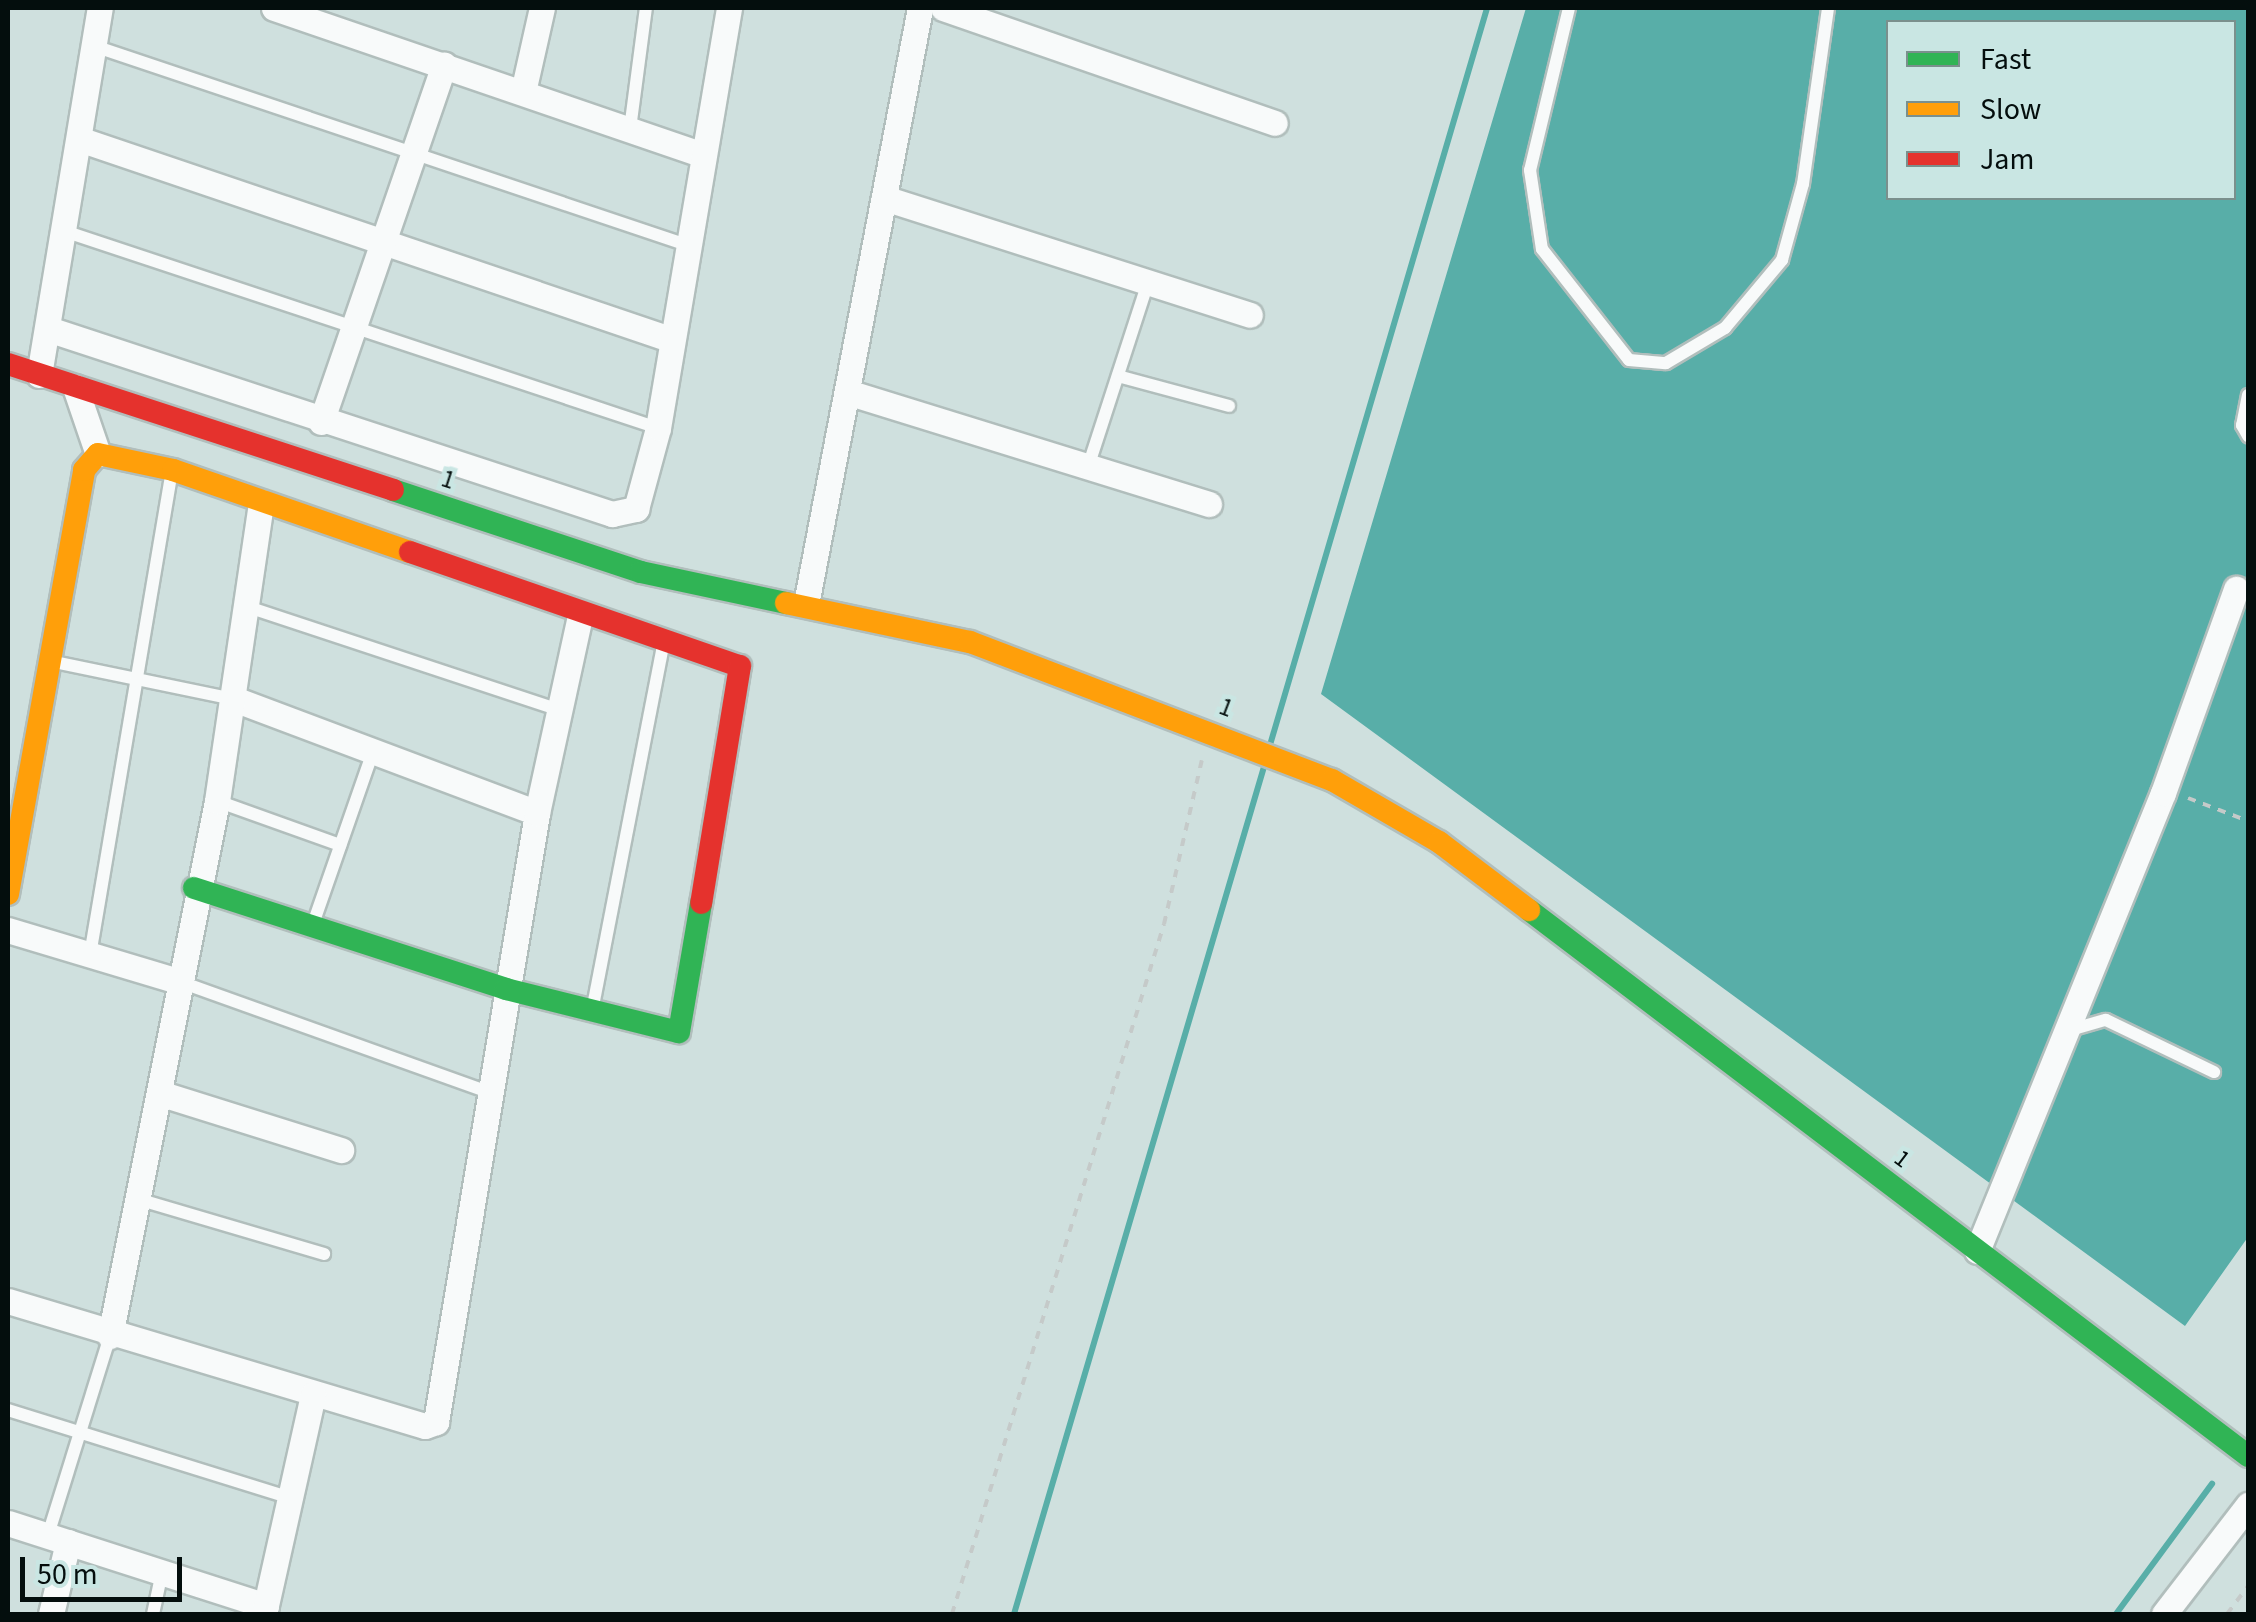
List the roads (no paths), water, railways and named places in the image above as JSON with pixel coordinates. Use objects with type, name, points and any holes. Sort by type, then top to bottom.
[{"type":"street","points":[[39,375],[100,8]]},
{"type":"street","points":[[274,8],[703,155]]},
{"type":"street","points":[[523,92],[542,8]]},
{"type":"street","points":[[48,329],[612,514],[636,509],[658,428],[670,339],[729,8]]},
{"type":"street","points":[[806,604],[920,8]]},
{"type":"street","points":[[943,8],[1275,123]]},
{"type":"street","points":[[322,422],[444,65]]},
{"type":"street","points":[[79,140],[670,339]]},
{"type":"street","points":[[884,198],[1250,315]]},
{"type":"street","name":"1","points":[[8,364],[640,572],[806,604],[970,642],[1332,780],[1440,842],[2248,1456]]},
{"type":"street","points":[[75,387],[98,454]]},
{"type":"street","points":[[846,392],[1209,504]]},
{"type":"street","points":[[98,454],[172,470],[580,615],[732,660],[742,676],[686,1023],[670,1034],[506,989],[194,888]]},
{"type":"street","points":[[8,894],[84,470],[98,454]]},
{"type":"street","points":[[110,1336],[140,1200],[194,888],[217,800],[260,502]]},
{"type":"street","points":[[1978,1251],[2062,1032],[2164,794],[2236,589]]},
{"type":"street","points":[[8,1301],[110,1336],[425,1426],[442,1411],[536,813],[556,709],[580,615]]},
{"type":"street","points":[[234,699],[371,757],[536,813]]},
{"type":"street","points":[[8,930],[89,958],[178,981]]},
{"type":"street","points":[[159,1093],[341,1150]]},
{"type":"street","points":[[8,1523],[265,1610],[314,1394]]},
{"type":"street","points":[[2164,1614],[2248,1505]]},
{"type":"street","points":[[51,1614],[58,1539]]},
{"type":"lane","points":[[630,129],[646,8]]},
{"type":"lane","points":[[1569,8],[1530,170],[1542,249],[1630,360],[1666,363],[1726,328],[1782,260],[1803,184],[1828,8]]},
{"type":"lane","points":[[94,46],[688,245]]},
{"type":"lane","points":[[64,231],[658,428]]},
{"type":"lane","points":[[1088,467],[1148,282]]},
{"type":"lane","points":[[1118,376],[1228,406]]},
{"type":"lane","points":[[2248,394],[2242,425],[2248,436]]},
{"type":"lane","points":[[89,958],[172,470]]},
{"type":"lane","points":[[243,605],[556,709]]},
{"type":"lane","points":[[592,1013],[664,640]]},
{"type":"lane","points":[[47,660],[234,699]]},
{"type":"lane","points":[[312,929],[371,757]]},
{"type":"lane","points":[[217,800],[340,844]]},
{"type":"lane","points":[[178,981],[492,1093]]},
{"type":"lane","points":[[2062,1032],[2106,1020],[2214,1072]]},
{"type":"lane","points":[[140,1200],[324,1254]]},
{"type":"lane","points":[[58,1539],[80,1434],[110,1336]]},
{"type":"lane","points":[[8,1410],[290,1498]]},
{"type":"lane","points":[[154,1614],[162,1572]]},
{"type":"water","points":[[1526,8],[2248,8],[2248,1237],[2185,1326],[1321,694]]},
{"type":"waterway","points":[[1270,745],[1487,8]]},
{"type":"waterway","points":[[1014,1614],[1264,767]]},
{"type":"waterway","points":[[2116,1614],[2212,1484]]}]
